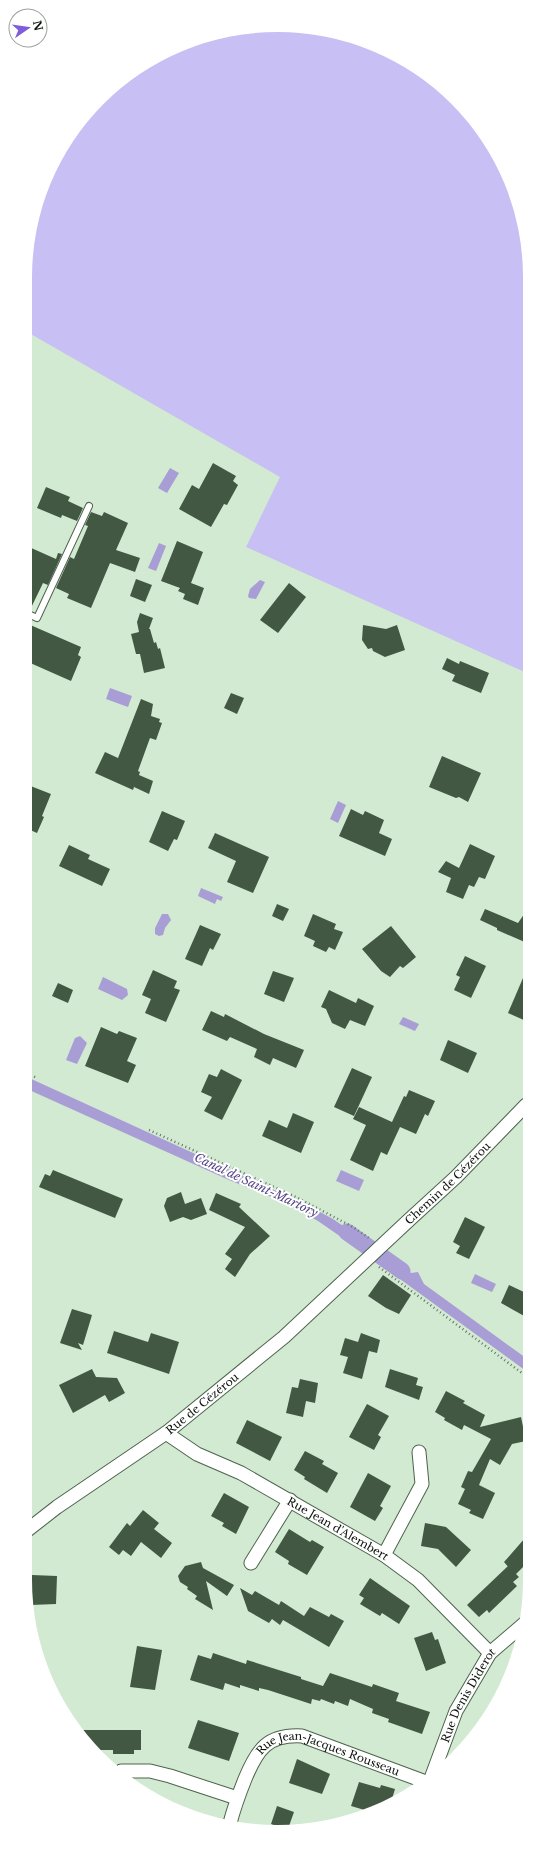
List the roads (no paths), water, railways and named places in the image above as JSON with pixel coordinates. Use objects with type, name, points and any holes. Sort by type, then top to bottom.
[{"type":"street","name":"Chemin de Cézérou","points":[[367,1259],[456,1177],[523,1108]]},
{"type":"street","name":"Rue de Cézérou","points":[[32,1527],[57,1507],[166,1433],[284,1337],[367,1259]]},
{"type":"street","name":"Rue Jean d'Alembert","points":[[166,1433],[198,1454],[241,1473],[384,1555],[418,1580],[490,1653]]},
{"type":"street","points":[[384,1555],[422,1484],[419,1452]]},
{"type":"street","points":[[252,1563],[290,1500]]},
{"type":"street","name":"Rue Denis Diderot","points":[[435,1767],[456,1711],[490,1653],[518,1629]]},
{"type":"street","name":"Rue Jean-Jacques Rousseau","points":[[231,1820],[237,1798],[253,1760],[260,1749],[269,1742],[290,1736],[302,1736],[420,1780]]},
{"type":"street","points":[[124,1771],[150,1771],[237,1798]]},
{"type":"lane","points":[[32,616],[37,618],[89,506]]},
{"type":"water","points":[[170,468],[179,473],[167,493],[158,488]]},
{"type":"water","points":[[159,543],[166,546],[156,571],[148,568]]},
{"type":"water","points":[[260,580],[265,582],[256,599],[249,598],[248,596],[250,589]]},
{"type":"water","points":[[110,688],[132,696],[128,707],[106,699]]},
{"type":"water","points":[[338,801],[346,805],[338,823],[330,819]]},
{"type":"water","points":[[201,888],[223,897],[221,901],[217,899],[215,904],[198,896]]},
{"type":"water","points":[[162,914],[168,914],[171,920],[165,928],[163,935],[159,936],[155,934],[155,928]]},
{"type":"water","points":[[103,977],[127,989],[128,995],[122,1000],[98,989]]},
{"type":"water","points":[[403,1017],[419,1024],[415,1031],[399,1024]]},
{"type":"water","points":[[80,1036],[87,1043],[77,1064],[66,1060],[75,1038]]},
{"type":"water","points":[[32,1079],[307,1205],[333,1219],[368,1243],[362,1248],[357,1248],[318,1221],[282,1201],[229,1180],[32,1091]]},
{"type":"water","points":[[341,1170],[364,1180],[359,1191],[336,1181]]},
{"type":"water","points":[[387,1254],[411,1273],[418,1272],[424,1284],[523,1356],[523,1369],[378,1263]]},
{"type":"water","points":[[475,1274],[496,1284],[492,1292],[471,1283]]},
{"type":"waterway","name":"Canal de Saint-Martory","points":[[347,1232],[402,1271]]}]
